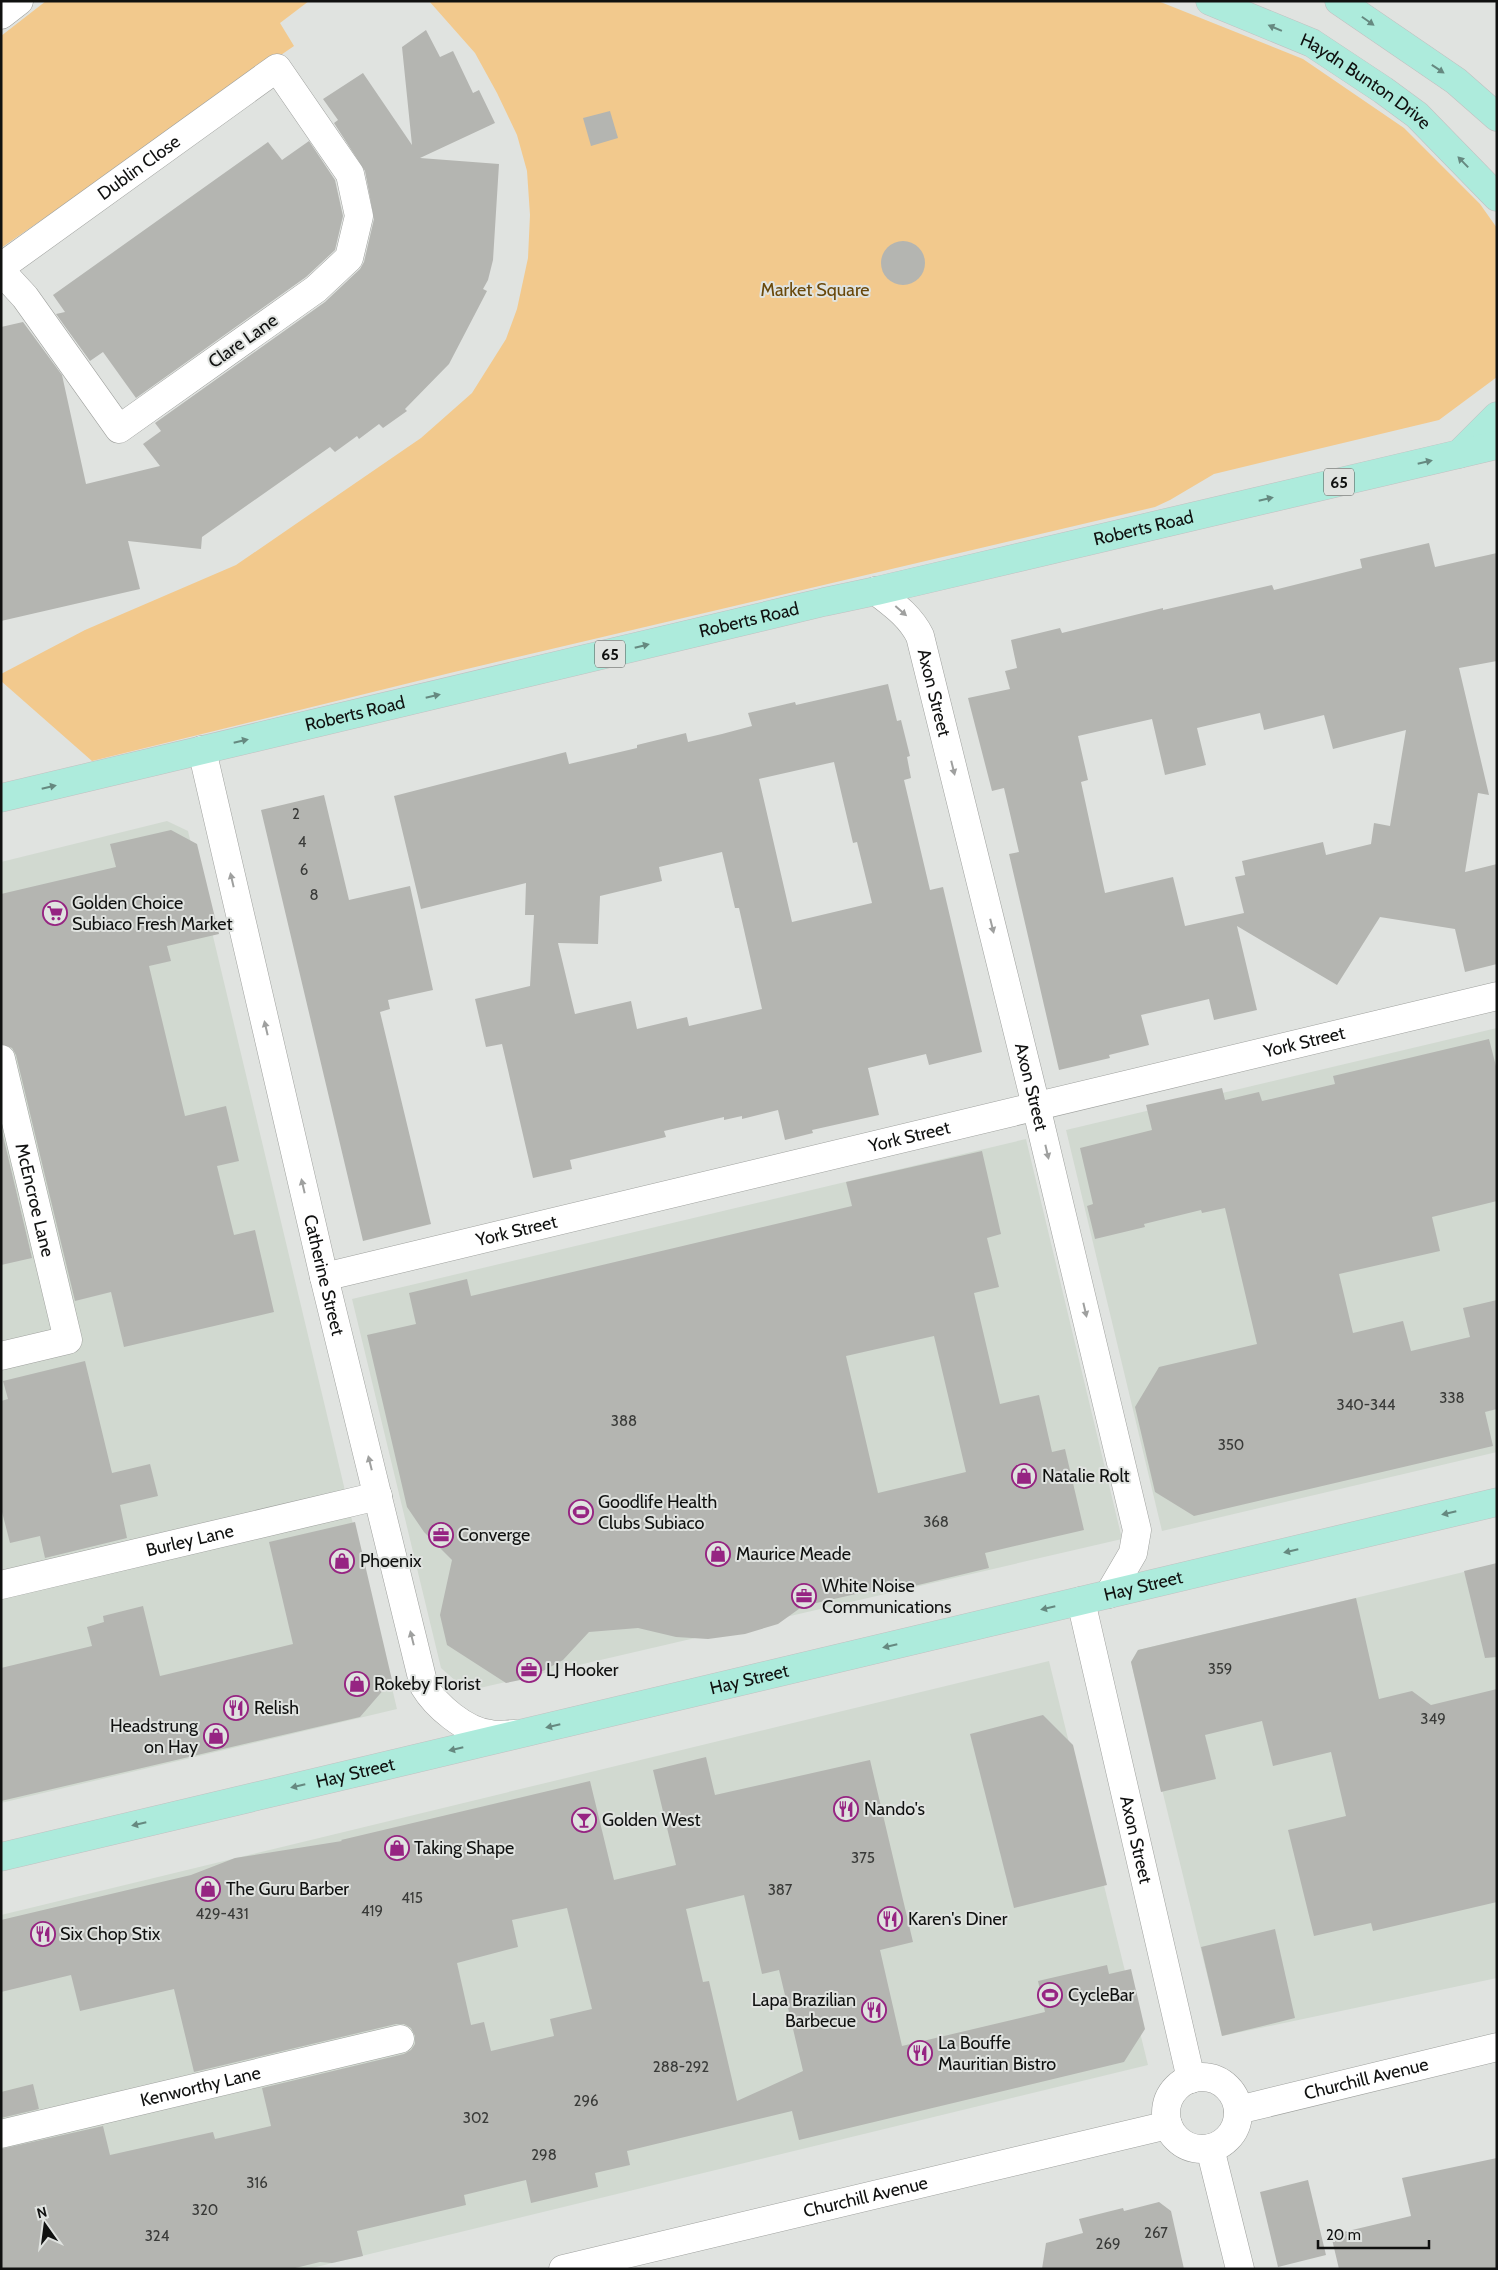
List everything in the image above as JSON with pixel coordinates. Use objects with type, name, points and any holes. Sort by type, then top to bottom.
[{"type":"main road","name":"Haydn Bunton Drive","points":[[1210,1],[1312,44],[1383,90],[1417,115],[1497,197]]},
{"type":"main road","points":[[1339,1],[1456,81],[1497,117]]},
{"type":"main road","points":[[1459,454],[1497,416]]},
{"type":"main road","name":"Roberts Road","points":[[1,798],[824,602],[1497,445]]},
{"type":"main road","name":"Hay Street","points":[[1,1857],[1497,1502]]},
{"type":"street","name":"Clare Lane","points":[[1,269],[25,297],[119,429],[316,289],[349,258],[359,216],[350,174],[277,68]]},
{"type":"street","name":"Dublin Close","points":[[1,269],[277,68]]},
{"type":"street","name":"Axon Street","points":[[876,591],[904,613],[914,624],[920,636],[1036,1106],[1137,1530],[1133,1553],[1109,1594]]},
{"type":"street","name":"Catherine Street","points":[[202,750],[324,1276],[424,1686],[430,1696],[450,1715],[480,1731],[496,1735],[520,1733]]},
{"type":"street","name":"York Street","points":[[324,1276],[1497,996]]},
{"type":"street","name":"McEncroe Lane","points":[[1,1059],[68,1340],[1,1356]]},
{"type":"street","name":"Burley Lane","points":[[1,1586],[378,1496]]},
{"type":"street","name":"Axon Street","points":[[1081,1600],[1191,2079]]},
{"type":"street","name":"Kenworthy Lane","points":[[1,2134],[400,2039]]},
{"type":"street","name":"Churchill Avenue","points":[[1238,2110],[1497,2047]]},
{"type":"street","points":[[1212,2078],[1222,2083],[1230,2091],[1238,2110],[1233,2130],[1227,2138],[1210,2148],[1192,2148],[1184,2144],[1171,2133],[1168,2125],[1165,2114],[1172,2092],[1191,2079],[1212,2078]]},
{"type":"street","name":"Churchill Avenue","points":[[563,2269],[1168,2125]]},
{"type":"street","points":[[1210,2148],[1240,2269]]},
{"type":"shaded area","points":[[167,821],[188,831],[397,1709],[1,1803],[1,862]]},
{"type":"shaded area","points":[[1497,1028],[1497,1452],[1162,1531],[1066,1130]]},
{"type":"shaded area","points":[[1026,1139],[1122,1539],[467,1691],[441,1668],[352,1299]]},
{"type":"shaded area","points":[[1497,1564],[1497,1978],[1222,2036],[1131,1662],[1138,1650]]},
{"type":"shaded area","points":[[1049,1661],[1148,2065],[308,2269],[1,2269],[1,1915]]},
{"type":"green space","points":[[46,1],[309,1],[280,23],[294,46],[1,248],[1,36]]},
{"type":"green space","name":"Market Square","points":[[429,1],[1158,1],[1303,59],[1404,128],[1480,204],[1497,228],[1497,377],[1439,420],[1214,474],[1155,507],[450,673],[92,761],[1,681],[1,674],[85,630],[236,565],[421,438],[472,393],[506,339],[517,309],[528,258],[530,215],[527,171],[517,135],[475,53]]},
{"type":"building","points":[[426,30],[440,57],[453,51],[473,93],[479,90],[495,123],[420,158],[499,164],[493,260],[488,280],[483,289],[487,291],[449,364],[405,409],[407,411],[383,428],[379,424],[359,439],[357,436],[335,452],[330,447],[202,537],[201,549],[128,541],[140,589],[1,621],[1,327],[23,322],[62,375],[86,484],[160,466],[143,444],[161,431],[155,423],[325,302],[360,269],[364,262],[374,219],[365,171],[334,123],[338,120],[323,99],[363,73],[412,145],[402,47]]},
{"type":"building","points":[[610,111],[618,138],[591,146],[583,118]]},
{"type":"building","points":[[309,141],[335,180],[343,216],[335,250],[306,277],[136,398],[103,352],[90,361],[56,314],[65,312],[53,295],[268,142],[282,160]]},
{"type":"building","points":[[903,241],[915,245],[921,251],[925,263],[921,275],[915,281],[903,285],[891,281],[885,275],[881,263],[885,251],[891,245]]},
{"type":"building","points":[[1429,543],[1435,567],[1497,553],[1497,661],[1459,668],[1489,795],[1478,793],[1465,872],[1497,864],[1497,964],[1465,972],[1455,929],[1380,917],[1337,985],[1237,926],[1257,1010],[1214,1020],[1209,999],[1141,1015],[1149,1045],[1109,1055],[1110,1058],[1059,1070],[1009,854],[1019,852],[1004,788],[992,791],[968,698],[1010,689],[1005,671],[1017,668],[1011,640],[1060,628],[1062,633],[1163,608],[1163,610],[1272,585],[1274,590],[1362,568],[1360,559]],"holes":[[[1260,713],[1264,730],[1324,715],[1333,749],[1406,730],[1390,826],[1374,823],[1371,844],[1326,855],[1323,842],[1242,861],[1245,875],[1235,877],[1244,913],[1185,926],[1173,877],[1105,893],[1081,782],[1088,780],[1078,736],[1152,719],[1165,775],[1206,765],[1197,728]]]},
{"type":"building","points":[[888,684],[897,721],[901,720],[910,756],[907,757],[911,778],[904,780],[930,890],[943,887],[982,1052],[929,1065],[926,1054],[868,1068],[879,1115],[812,1130],[813,1133],[785,1140],[778,1110],[742,1119],[742,1116],[724,1120],[724,1117],[664,1131],[666,1137],[570,1160],[572,1169],[533,1178],[502,1044],[486,1047],[475,999],[530,986],[534,915],[525,915],[526,883],[421,909],[394,796],[566,752],[569,764],[637,748],[637,745],[686,733],[688,742],[752,726],[748,713],[795,702],[796,705]],"holes":[[[834,762],[853,843],[857,842],[872,903],[792,922],[759,779]],[[722,852],[735,908],[739,908],[762,1009],[689,1026],[687,1017],[637,1029],[631,1001],[575,1014],[558,943],[598,944],[600,896],[662,881],[659,867]]]},
{"type":"building","points":[[324,795],[349,900],[410,886],[433,990],[388,1000],[390,1009],[380,1012],[431,1224],[363,1241],[261,810]]},
{"type":"building","points":[[171,830],[197,844],[219,934],[167,946],[171,961],[149,966],[185,1116],[226,1106],[239,1161],[217,1166],[234,1235],[255,1230],[274,1312],[124,1347],[111,1292],[75,1301],[16,1055],[12,1048],[1,1044],[1,894],[116,867],[110,844]]},
{"type":"building","points":[[1489,1039],[1497,1070],[1497,1201],[1432,1217],[1440,1251],[1339,1274],[1353,1333],[1403,1321],[1411,1351],[1470,1337],[1463,1308],[1497,1300],[1497,1409],[1485,1412],[1493,1446],[1194,1516],[1155,1492],[1135,1407],[1159,1367],[1257,1344],[1225,1208],[1202,1213],[1201,1210],[1144,1224],[1145,1227],[1095,1239],[1087,1206],[1093,1204],[1080,1148],[1152,1130],[1146,1105],[1222,1088],[1225,1100],[1259,1092],[1262,1101],[1335,1084],[1333,1076]]},
{"type":"building","points":[[1,1127],[32,1258],[1,1265]]},
{"type":"building","points":[[982,1151],[1001,1234],[987,1238],[999,1287],[974,1293],[1000,1404],[1039,1395],[1052,1452],[1065,1449],[1084,1530],[985,1553],[989,1568],[910,1587],[909,1582],[803,1606],[778,1624],[745,1634],[708,1639],[676,1637],[638,1628],[589,1632],[563,1660],[530,1678],[506,1683],[447,1645],[440,1615],[452,1560],[424,1532],[407,1507],[367,1335],[416,1324],[409,1293],[467,1279],[471,1296],[852,1206],[846,1182]],"holes":[[[934,1336],[966,1472],[878,1493],[846,1356]]]},
{"type":"building","points":[[85,1361],[112,1473],[150,1464],[158,1496],[120,1505],[127,1538],[45,1558],[40,1536],[10,1543],[1,1508],[1,1401],[8,1399],[3,1381]]},
{"type":"building","points":[[355,1522],[392,1680],[360,1717],[1,1801],[1,1668],[92,1646],[87,1627],[104,1622],[103,1616],[143,1606],[160,1676],[293,1644],[269,1542]]},
{"type":"building","points":[[1497,1563],[1497,1657],[1485,1658],[1464,1571]]},
{"type":"building","points":[[1356,1598],[1379,1699],[1412,1691],[1431,1705],[1497,1689],[1497,1902],[1373,1931],[1371,1923],[1314,1936],[1288,1830],[1346,1816],[1331,1752],[1273,1766],[1262,1721],[1205,1735],[1216,1779],[1161,1792],[1131,1662],[1138,1650]]},
{"type":"building","points":[[1043,1715],[1073,1745],[1107,1885],[1014,1908],[970,1734]]},
{"type":"building","points":[[706,1757],[715,1795],[870,1760],[913,1942],[880,1950],[902,2046],[1045,2012],[1038,1981],[1107,1965],[1109,1974],[1131,1969],[1145,2029],[1124,2062],[799,2140],[792,2111],[627,2151],[630,2165],[595,2173],[598,2187],[531,2203],[526,2180],[464,2195],[466,2205],[357,2231],[363,2256],[332,2263],[320,2262],[291,2269],[1,2269],[1,2149],[103,2126],[110,2155],[213,2132],[215,2139],[271,2126],[262,2088],[404,2054],[411,2050],[415,2044],[415,2036],[411,2028],[404,2024],[396,2024],[194,2072],[174,1989],[80,2011],[71,1975],[1,1992],[1,1920],[191,1875],[235,1858],[342,1841],[590,1781],[614,1880],[676,1865],[653,1770]],"holes":[[[744,1895],[762,1974],[779,1970],[803,2071],[737,2101],[709,1981],[703,1982],[686,1909]],[[567,1908],[592,2009],[550,2019],[554,2036],[491,2051],[484,2022],[471,2025],[457,1963],[518,1947],[512,1920]]]},
{"type":"building","points":[[1275,1929],[1295,2018],[1222,2036],[1201,1947]]},
{"type":"building","points":[[33,2084],[39,2109],[1,2118],[1,2092]]},
{"type":"building","points":[[1497,2158],[1497,2269],[1339,2269],[1331,2235],[1411,2216],[1402,2178]]},
{"type":"building","points":[[1308,2180],[1326,2255],[1278,2267],[1260,2192]]},
{"type":"building","points":[[1159,2202],[1171,2211],[1184,2269],[1042,2269],[1046,2243],[1083,2233],[1079,2219],[1123,2208],[1124,2211]]},
{"type":"place","name":"Golden Choice Subiaco Fresh Market","points":[[55,913]]},
{"type":"place","name":"Natalie Rolt","points":[[1024,1476]]},
{"type":"place","name":"Goodlife Health Clubs Subiaco","points":[[581,1512]]},
{"type":"place","name":"Converge","points":[[441,1535]]},
{"type":"place","name":"Maurice Meade","points":[[718,1554]]},
{"type":"place","name":"Phoenix","points":[[342,1561]]},
{"type":"place","name":"White Noise Communications","points":[[804,1596]]},
{"type":"place","name":"LJ Hooker","points":[[529,1670]]},
{"type":"place","name":"Rokeby Florist","points":[[357,1684]]},
{"type":"place","name":"Relish","points":[[236,1708]]},
{"type":"place","name":"Headstrung on Hay","points":[[216,1736]]},
{"type":"place","name":"Nando's","points":[[846,1809]]},
{"type":"place","name":"Golden West","points":[[584,1820]]},
{"type":"place","name":"Taking Shape","points":[[397,1848]]},
{"type":"place","name":"The Guru Barber","points":[[208,1889]]},
{"type":"place","name":"Karen's Diner","points":[[890,1919]]},
{"type":"place","name":"Six Chop Stix","points":[[43,1934]]},
{"type":"place","name":"CycleBar","points":[[1050,1995]]},
{"type":"place","name":"Lapa Brazilian Barbecue","points":[[874,2010]]},
{"type":"place","name":"La Bouffe Mauritian Bistro","points":[[920,2053]]}]
